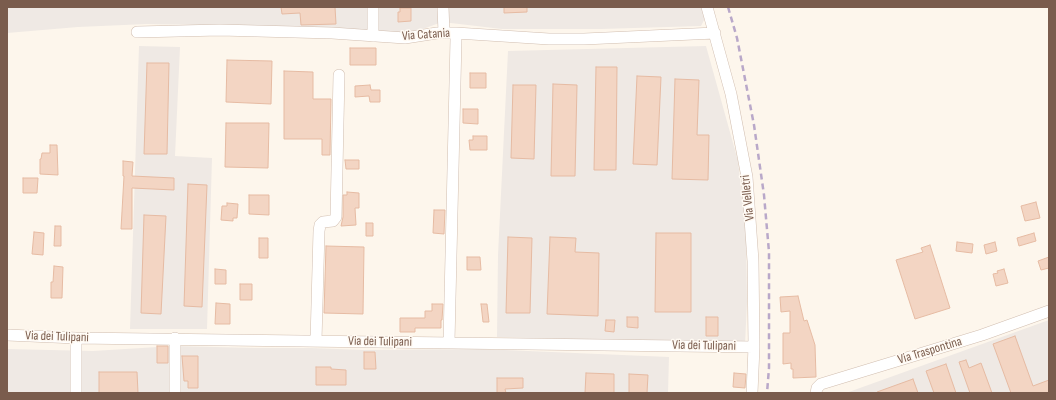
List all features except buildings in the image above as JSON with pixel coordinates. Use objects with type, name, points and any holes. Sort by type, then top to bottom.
[{"type":"street","points":[[373,7],[374,36]]},
{"type":"street","points":[[443,7],[444,33]]},
{"type":"street","name":"Via Velletri","points":[[707,7],[730,94],[747,177],[753,261],[754,347],[752,393]]},
{"type":"street","name":"Via Catania","points":[[137,32],[220,30],[409,37],[444,33],[549,39],[584,39],[715,33]]},
{"type":"street","points":[[449,342],[456,39]]},
{"type":"street","points":[[316,341],[319,230],[320,225],[323,222],[333,221],[336,217],[339,75]]},
{"type":"street","name":"Via Traspontina","points":[[816,393],[816,388],[821,384],[982,335],[1049,311]]},
{"type":"street","name":"Via dei Tulipani","points":[[7,335],[76,338],[175,338],[316,341],[364,337],[449,342],[754,347]]},
{"type":"street","points":[[76,338],[76,393]]},
{"type":"street","points":[[175,338],[175,393]]},
{"type":"shaded area","points":[[7,7],[703,7],[706,16],[701,26],[601,29],[502,29],[442,22],[412,33],[259,26],[147,24],[78,27],[7,33]]},
{"type":"shaded area","points":[[139,46],[180,47],[175,156],[212,158],[207,329],[130,329]]},
{"type":"shaded area","points":[[706,46],[738,161],[746,232],[747,302],[745,345],[497,337],[498,255],[508,51]]},
{"type":"shaded area","points":[[1049,320],[1049,393],[846,393]]},
{"type":"shaded area","points":[[174,346],[363,350],[481,349],[669,357],[668,393],[7,393],[7,349],[93,351]]},
{"type":"railway","points":[[728,7],[737,38],[754,125],[764,195],[769,252],[769,368],[767,393]]}]
